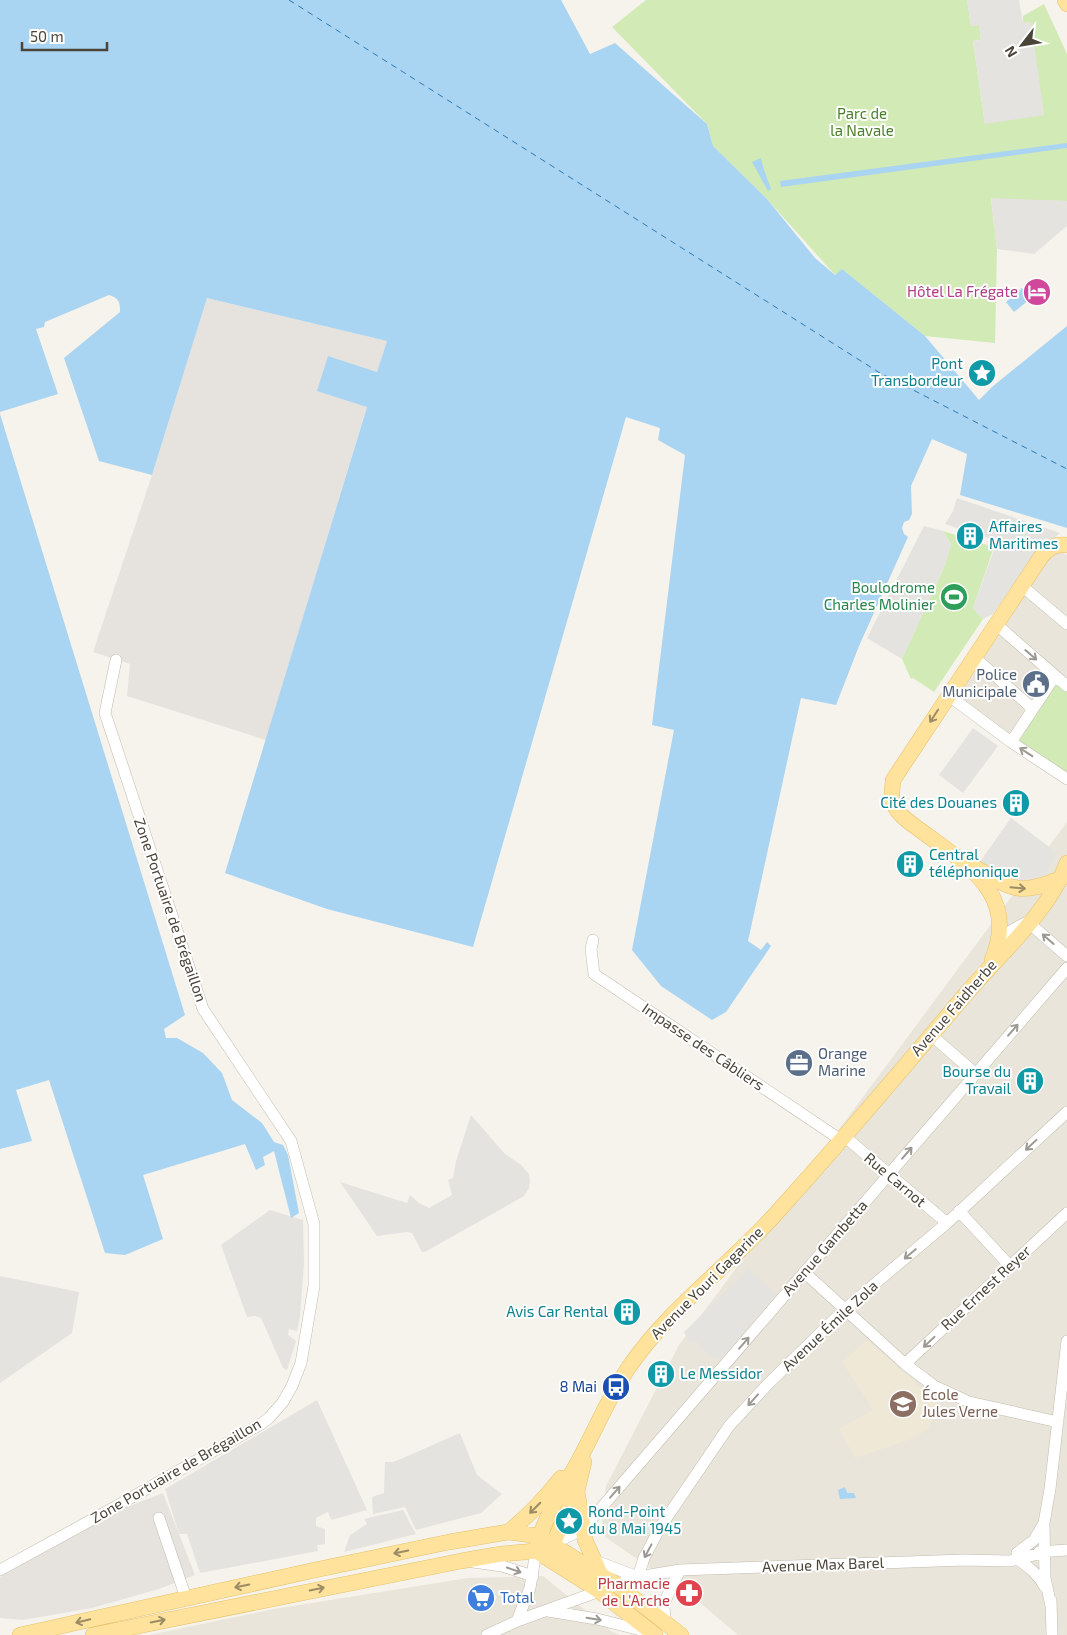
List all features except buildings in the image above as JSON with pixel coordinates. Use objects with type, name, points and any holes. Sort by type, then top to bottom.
[{"type":"main road","points":[[1065,0],[1067,4]]},
{"type":"main road","points":[[989,966],[1000,937],[997,906],[991,892],[959,859],[903,817],[892,799],[893,780],[1041,557],[1051,547],[1058,544],[1067,545]]},
{"type":"main road","points":[[959,859],[1009,887],[1019,889],[1038,887],[1065,872]]},
{"type":"main road","name":"Avenue Faidherbe","points":[[843,1138],[989,966],[1029,923],[1055,890],[1065,872]]},
{"type":"main road","name":"Avenue Youri Gagarine","points":[[536,1551],[539,1536],[548,1516],[625,1373],[668,1318],[769,1221],[843,1138]]},
{"type":"main road","name":"Avenue Youri Gagarine","points":[[553,1544],[577,1491],[588,1443]]},
{"type":"main road","name":"Avenue Youri Gagarine","points":[[508,1532],[542,1502],[588,1443]]},
{"type":"main road","points":[[577,1491],[585,1540],[601,1574]]},
{"type":"main road","points":[[20,1635],[429,1546],[508,1532],[539,1536],[553,1544],[617,1585],[680,1635]]},
{"type":"main road","points":[[93,1635],[376,1577],[501,1554],[536,1551],[553,1544]]},
{"type":"main road","points":[[536,1551],[599,1591],[654,1634]]},
{"type":"street","points":[[1022,586],[1067,624]]},
{"type":"street","points":[[996,624],[1067,686]]},
{"type":"street","points":[[974,657],[1033,709]]},
{"type":"street","name":"Zone Portuaire de Brégaillon","points":[[0,1570],[106,1512],[269,1418],[283,1402],[301,1363],[314,1286],[314,1224],[291,1141],[203,1009],[108,722],[105,712],[116,660]]},
{"type":"street","points":[[1011,742],[1055,676]]},
{"type":"street","points":[[948,695],[1011,742],[1067,779]]},
{"type":"street","points":[[1000,937],[1025,923],[1029,923],[1067,956]]},
{"type":"street","name":"Impasse des Câbliers","points":[[593,940],[591,949],[594,974],[843,1138]]},
{"type":"street","name":"Avenue Gambetta","points":[[583,1529],[1067,968]]},
{"type":"street","points":[[931,1035],[976,1074]]},
{"type":"street","name":"Avenue Émile Zola","points":[[638,1577],[644,1558],[661,1526],[729,1426],[768,1384],[845,1309],[947,1223],[1067,1112]]},
{"type":"street","name":"Rue Carnot","points":[[843,1138],[947,1223]]},
{"type":"street","points":[[959,1211],[1010,1266]]},
{"type":"street","name":"Rue Ernest Reyer","points":[[905,1364],[1067,1213]]},
{"type":"street","points":[[804,1272],[905,1364],[934,1386],[969,1402],[1058,1422]]},
{"type":"street","points":[[1052,1635],[1052,1577],[1046,1552],[1044,1523],[1050,1490],[1067,1341]]},
{"type":"street","points":[[1050,1490],[1050,1524],[1045,1578],[1051,1606]]},
{"type":"street","points":[[159,1518],[186,1598]]},
{"type":"street","points":[[1044,1523],[1034,1540],[1017,1556],[1040,1578],[1048,1592]]},
{"type":"street","points":[[553,1544],[583,1529]]},
{"type":"street","name":"Avenue Max Barel","points":[[487,1635],[503,1631],[516,1621],[638,1577],[680,1570],[966,1560],[1067,1550]]},
{"type":"street","points":[[516,1621],[530,1588],[536,1551]]},
{"type":"street","points":[[593,1560],[638,1577]]},
{"type":"street","points":[[462,1561],[502,1566],[532,1576]]},
{"type":"street","points":[[665,1622],[664,1604],[680,1570]]},
{"type":"street","points":[[599,1591],[602,1583],[601,1574]]},
{"type":"street","points":[[546,1610],[612,1622],[654,1634]]},
{"type":"shaded area","points":[[967,0],[1019,0],[1023,23],[1031,22],[1044,115],[985,124],[973,41],[981,40],[979,25],[971,26]]},
{"type":"shaded area","points":[[991,198],[1067,201],[1067,226],[1034,254],[997,249]]},
{"type":"shaded area","points":[[207,298],[387,341],[377,372],[328,356],[367,406],[266,740],[127,696],[130,664],[93,652],[152,475]]},
{"type":"shaded area","points":[[957,498],[1060,533],[1032,558],[993,614],[983,619],[973,608],[997,541],[945,524],[953,511]]},
{"type":"shaded area","points":[[924,526],[943,531],[951,544],[945,565],[902,659],[867,638]]},
{"type":"shaded area","points":[[1047,543],[1067,555],[1067,778],[948,695]]},
{"type":"shaded area","points":[[973,728],[998,746],[963,793],[939,775]]},
{"type":"shaded area","points":[[1011,818],[1057,853],[1045,875],[1029,885],[1014,883],[979,863]]},
{"type":"shaded area","points":[[1067,822],[1067,1635],[738,1635],[698,1601],[601,1534],[606,1486],[679,1345]]},
{"type":"shaded area","points":[[471,1115],[505,1154],[521,1165],[529,1174],[529,1188],[524,1196],[425,1252],[422,1252],[412,1233],[377,1236],[340,1182],[407,1203],[410,1195],[419,1203],[429,1208],[452,1195],[448,1180],[453,1178],[456,1161]]},
{"type":"shaded area","points":[[270,1210],[303,1220],[304,1263],[300,1316],[297,1331],[289,1329],[288,1335],[296,1341],[287,1370],[283,1368],[261,1318],[256,1316],[247,1317],[221,1245]]},
{"type":"shaded area","points":[[748,1269],[777,1294],[720,1359],[710,1357],[697,1341],[690,1343],[684,1332]]},
{"type":"shaded area","points":[[0,1276],[79,1292],[72,1333],[0,1383]]},
{"type":"shaded area","name":"École Jules Verne","points":[[867,1340],[919,1386],[939,1399],[928,1429],[911,1439],[855,1458],[839,1429],[873,1410],[842,1362]]},
{"type":"shaded area","points":[[317,1400],[367,1510],[331,1520],[328,1512],[316,1518],[316,1526],[325,1529],[325,1544],[317,1545],[318,1551],[200,1573],[187,1534],[179,1534],[165,1489]]},
{"type":"shaded area","points":[[460,1433],[477,1475],[502,1494],[481,1513],[416,1530],[405,1507],[373,1514],[372,1497],[384,1493],[385,1462],[393,1462]]},
{"type":"shaded area","points":[[163,1493],[195,1575],[159,1589],[92,1608],[23,1620],[0,1618],[0,1577],[127,1507]]},
{"type":"shaded area","points":[[403,1510],[416,1534],[344,1552],[350,1535],[367,1524],[364,1519]]},
{"type":"shaded area","points":[[543,1576],[611,1631],[620,1635],[149,1635],[274,1609],[468,1578]]},
{"type":"green space","name":"Parc de la Navale","points":[[646,0],[967,0],[971,26],[979,25],[981,40],[973,41],[985,124],[1031,22],[1023,23],[1023,16],[1044,4],[1067,54],[1067,201],[991,199],[997,249],[995,343],[925,336],[842,269],[835,275],[767,199],[713,146],[707,124],[612,27]]},
{"type":"green space","points":[[943,531],[994,547],[973,608],[983,619],[934,692],[913,678],[911,679],[902,659],[945,565],[951,544]]},
{"type":"green space","points":[[1055,676],[1067,686],[1067,777],[1014,737]]},
{"type":"water","points":[[0,0],[561,0],[590,54],[615,43],[707,124],[713,146],[767,199],[815,258],[835,275],[842,269],[925,336],[979,400],[992,387],[1067,326],[1067,528],[960,495],[967,454],[932,439],[911,486],[912,514],[909,520],[904,522],[902,528],[904,534],[908,537],[859,646],[836,705],[801,698],[748,941],[761,950],[767,942],[771,946],[726,1012],[712,1020],[661,986],[632,950],[674,730],[652,725],[685,455],[658,440],[660,428],[626,417],[473,947],[327,909],[225,873],[367,407],[317,391],[328,356],[377,372],[387,341],[207,298],[152,475],[99,461],[64,358],[120,312],[118,301],[109,295],[45,322],[44,327],[36,329],[58,394],[0,412]]},
{"type":"water","points":[[1067,143],[1067,148],[781,187],[780,181]]},
{"type":"water","points":[[761,158],[771,189],[768,191],[752,162]]},
{"type":"water","points":[[1022,288],[1030,299],[1014,312],[1006,302]]},
{"type":"water","points":[[0,414],[185,1015],[164,1029],[166,1038],[177,1038],[203,1053],[222,1073],[232,1100],[262,1123],[274,1142],[283,1145],[288,1155],[299,1213],[291,1218],[274,1151],[263,1157],[265,1165],[256,1170],[245,1144],[143,1175],[163,1239],[125,1255],[105,1253],[49,1080],[16,1090],[32,1141],[0,1149]]},
{"type":"water","points":[[845,1487],[847,1493],[854,1493],[856,1498],[840,1499],[838,1490]]},
{"type":"ferry route","points":[[289,0],[880,373],[1067,469]]},
{"type":"place","name":"Hôtel La Frégate","points":[[1037,292]]},
{"type":"place","name":"Pont Transbordeur","points":[[982,373]]},
{"type":"place","name":"Affaires Maritimes","points":[[970,536]]},
{"type":"place","name":"Boulodrome Charles Molinier","points":[[954,597]]},
{"type":"place","name":"Police Municipale","points":[[1036,684]]},
{"type":"place","name":"Cité des Douanes","points":[[1016,803]]},
{"type":"place","name":"Central téléphonique","points":[[910,864]]},
{"type":"place","name":"Orange Marine","points":[[799,1063]]},
{"type":"place","name":"Bourse du Travail","points":[[1030,1081]]},
{"type":"place","name":"Avis Car Rental","points":[[627,1312]]},
{"type":"place","name":"Le Messidor","points":[[661,1374]]},
{"type":"place","name":"8 Mai","points":[[616,1387]]},
{"type":"place","name":"École Jules Verne","points":[[903,1404]]},
{"type":"place","name":"Rond-Point du 8 Mai 1945","points":[[569,1521]]},
{"type":"place","name":"Pharmacie de L'Arche","points":[[689,1593]]},
{"type":"place","name":"Total","points":[[481,1598]]}]
